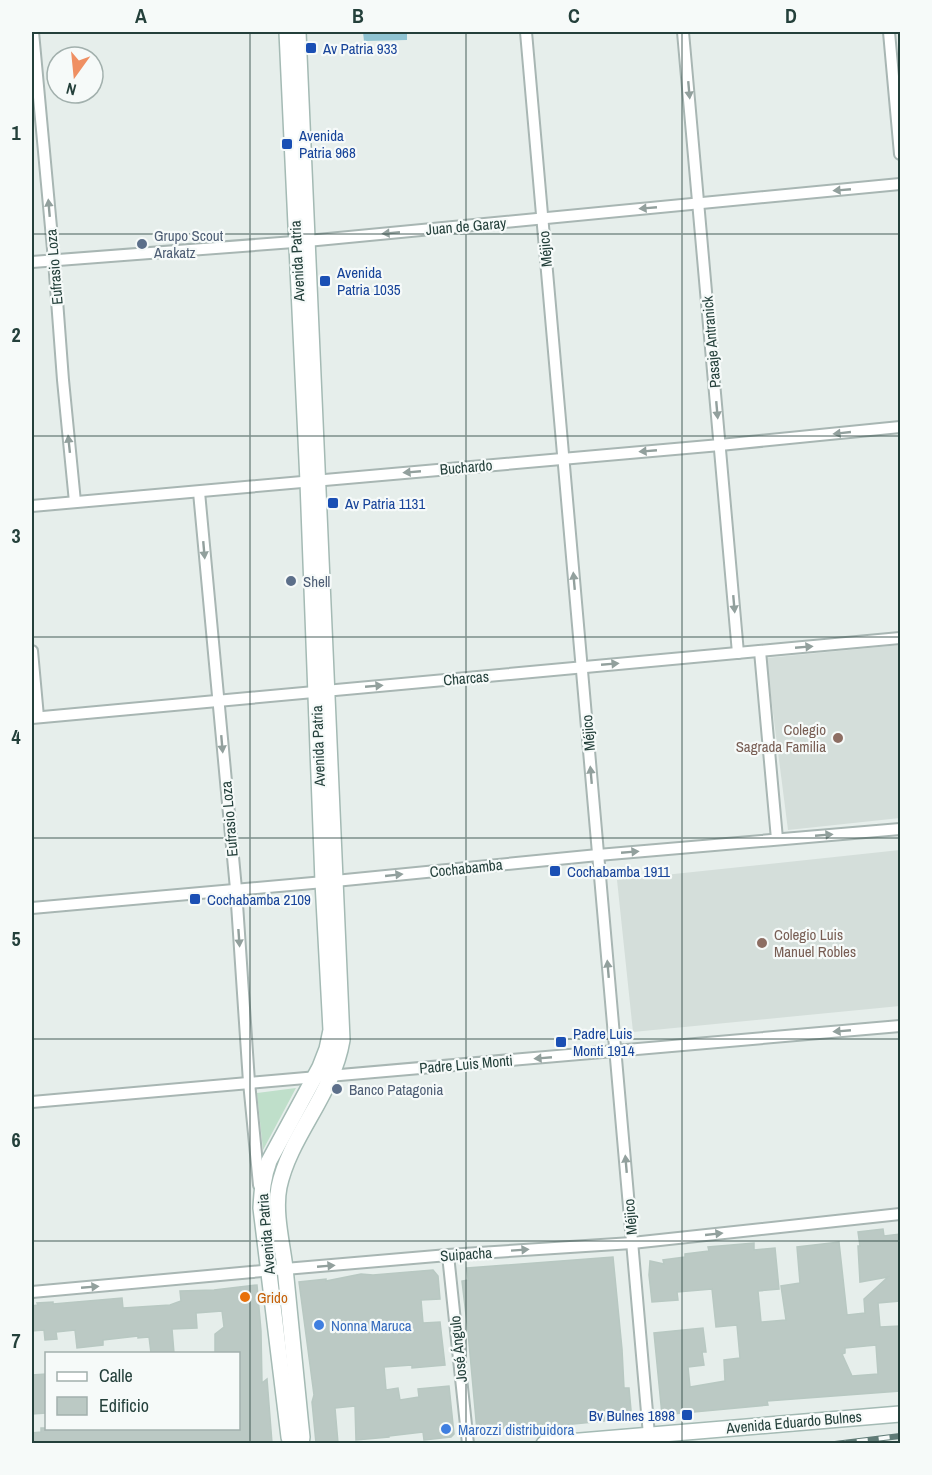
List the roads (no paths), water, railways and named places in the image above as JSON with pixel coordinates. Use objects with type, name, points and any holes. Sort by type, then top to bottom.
[{"type":"main road","name":"Avenida Patria","points":[[287,32],[302,241],[313,481],[329,882],[331,1030],[327,1049],[271,1157],[262,1187],[261,1208],[291,1443]]},
{"type":"main road","name":"Avenida Patria","points":[[298,32],[302,241]]},
{"type":"main road","name":"Avenida Patria","points":[[301,1443],[277,1205],[279,1188],[288,1159],[333,1076],[342,1040],[329,882]]},
{"type":"main road","name":"Avenida Eduardo Bulnes","points":[[544,1443],[900,1414]]},
{"type":"street","name":"Eufrasio Loza","points":[[33,32],[75,502]]},
{"type":"street","name":"Méjico","points":[[526,32],[649,1435]]},
{"type":"street","name":"Pasaje Antranick","points":[[684,32],[738,653]]},
{"type":"street","points":[[889,32],[900,154]]},
{"type":"street","name":"Juan de Garay","points":[[32,262],[302,241],[900,184]]},
{"type":"street","name":"Buchardo","points":[[32,507],[900,427]]},
{"type":"street","name":"Eufrasio Loza","points":[[199,492],[236,889],[249,1082],[261,1208]]},
{"type":"street","name":"Charcas","points":[[35,717],[900,638]]},
{"type":"street","points":[[32,651],[35,717]]},
{"type":"street","points":[[760,651],[777,839]]},
{"type":"street","name":"Cochabamba","points":[[32,908],[900,829]]},
{"type":"street","name":"Padre Luis Monti","points":[[32,1102],[900,1026]]},
{"type":"street","points":[[255,1147],[271,1157],[280,1160],[288,1159]]},
{"type":"street","name":"Suipacha","points":[[32,1292],[285,1269],[632,1243],[900,1214]]},
{"type":"street","name":"José Ángulo","points":[[448,1256],[468,1443]]},
{"type":"water","points":[[363,32],[407,32],[407,40],[364,41]]},
{"type":"railway","points":[[835,1444],[900,1436]]},
{"type":"place","name":"Av Patria 933","points":[[311,48]]},
{"type":"place","name":"Avenida Patria 968","points":[[287,144]]},
{"type":"place","name":"Grupo Scout Arakatz","points":[[142,244]]},
{"type":"place","name":"Avenida Patria 1035","points":[[325,281]]},
{"type":"place","name":"Av Patria 1131","points":[[333,503]]},
{"type":"place","name":"Shell","points":[[291,581]]},
{"type":"place","name":"Colegio Sagrada Familia","points":[[838,738]]},
{"type":"place","name":"Cochabamba 1911","points":[[555,871]]},
{"type":"place","name":"Cochabamba 2109","points":[[195,899]]},
{"type":"place","name":"Colegio Luis Manuel Robles","points":[[762,943]]},
{"type":"place","name":"Padre Luis Monti 1914","points":[[561,1042]]},
{"type":"place","name":"Banco Patagonia","points":[[337,1089]]},
{"type":"place","name":"Grido","points":[[245,1297]]},
{"type":"place","name":"Nonna Maruca","points":[[319,1325]]},
{"type":"place","name":"Bv Bulnes 1898","points":[[687,1415]]},
{"type":"place","name":"Marozzi distribuidora","points":[[446,1429]]}]
